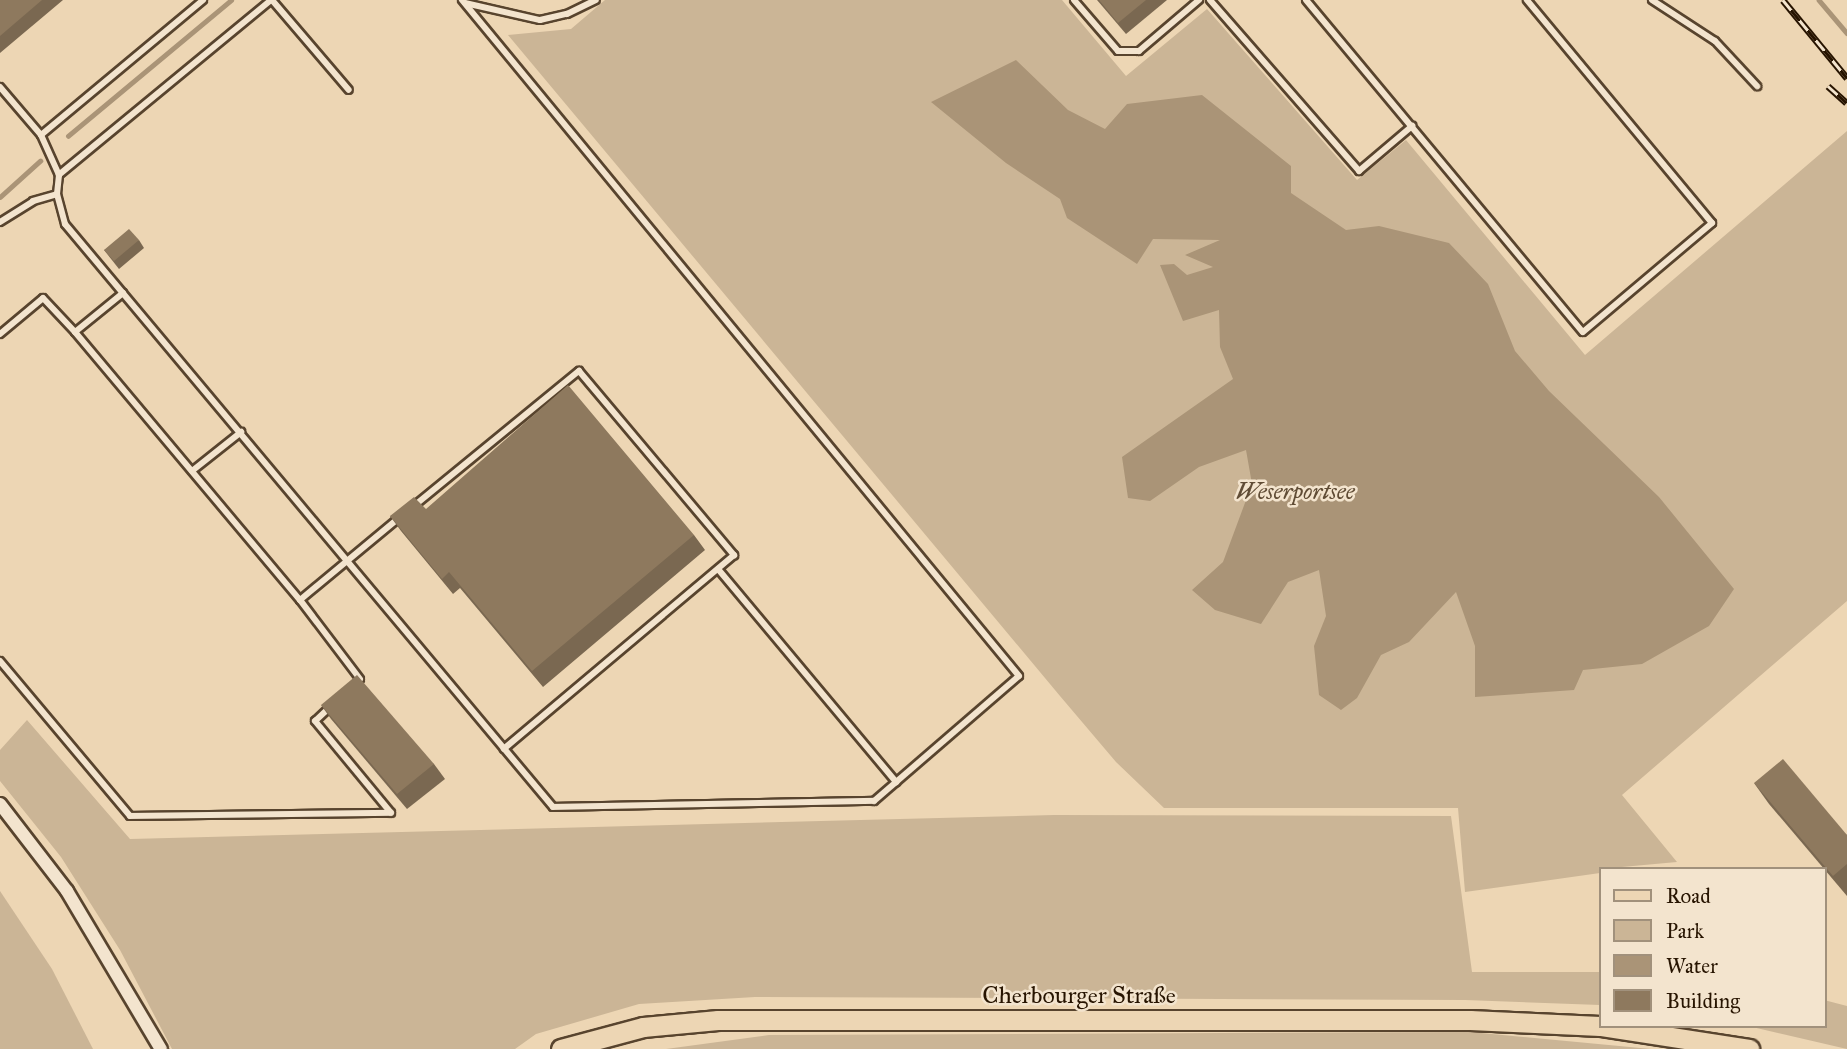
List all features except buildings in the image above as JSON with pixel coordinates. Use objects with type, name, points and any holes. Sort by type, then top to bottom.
[{"type":"main road","name":"Cherbourger Straße","points":[[561,1049],[643,1027],[718,1020],[1470,1020],[1598,1026]]},
{"type":"main road","name":"Cherbourger Straße","points":[[1614,1028],[1749,1049]]},
{"type":"street","points":[[0,804],[67,891],[162,1049]]},
{"type":"lane","points":[[41,135],[203,0]]},
{"type":"lane","points":[[59,175],[271,0],[349,90]]},
{"type":"lane","points":[[463,1],[540,20],[566,15],[596,0]]},
{"type":"lane","points":[[1074,0],[1118,51],[1139,51],[1199,0]]},
{"type":"lane","points":[[1210,0],[1359,171],[1412,126]]},
{"type":"lane","points":[[1306,0],[1583,332],[1712,223],[1527,0]]},
{"type":"lane","points":[[1652,0],[1715,41],[1758,86]]},
{"type":"lane","points":[[0,87],[41,135],[59,175],[57,194],[65,224],[241,432],[345,562],[553,807],[874,801],[1019,676],[463,1]]},
{"type":"lane","points":[[0,222],[33,201],[57,194]]},
{"type":"lane","points":[[75,332],[123,293]]},
{"type":"lane","points":[[0,334],[43,298],[75,332],[300,600],[360,680],[351,688]]},
{"type":"lane","points":[[300,600],[579,371],[734,555],[504,749]]},
{"type":"lane","points":[[192,471],[241,432]]},
{"type":"lane","points":[[718,569],[896,782]]},
{"type":"lane","points":[[0,661],[130,816],[391,813],[315,721],[333,705]]},
{"type":"green space","name":"Weserportsee","points":[[605,0],[1062,0],[1126,76],[1207,9],[1357,180],[1406,140],[1585,355],[1847,131],[1847,601],[1622,795],[1677,862],[1598,867],[1598,873],[1465,892],[1458,808],[1164,808],[1116,762],[508,35],[571,29]]},
{"type":"green space","points":[[27,720],[130,839],[1054,815],[1451,816],[1472,972],[1598,972],[1598,1005],[1465,1000],[755,997],[639,1004],[536,1034],[515,1049],[172,1049],[120,950],[61,857],[0,781],[0,750]]},
{"type":"green space","points":[[0,891],[52,969],[93,1049],[0,1049]]},
{"type":"green space","points":[[1826,1001],[1847,1006],[1847,1049],[1757,1028],[1826,1028]]},
{"type":"green space","points":[[1471,1032],[1651,1049],[666,1049],[769,1035]]},
{"type":"water","name":"Weserportsee","points":[[1016,60],[1068,110],[1105,129],[1127,104],[1202,95],[1291,166],[1291,193],[1346,230],[1379,226],[1449,243],[1488,284],[1515,351],[1549,391],[1659,497],[1734,589],[1709,626],[1642,664],[1583,670],[1574,690],[1475,697],[1475,646],[1456,592],[1409,642],[1381,655],[1357,698],[1341,710],[1319,695],[1314,646],[1326,616],[1319,570],[1288,582],[1261,624],[1215,610],[1192,590],[1223,562],[1252,484],[1246,450],[1199,467],[1150,501],[1128,498],[1122,457],[1233,379],[1220,347],[1219,310],[1183,321],[1160,265],[1174,264],[1187,275],[1213,267],[1185,255],[1220,240],[1153,239],[1137,264],[1067,218],[1060,199],[1006,163],[931,102]]},
{"type":"waterway","points":[[68,136],[231,0]]},
{"type":"waterway","points":[[1819,0],[1847,33]]},
{"type":"waterway","points":[[0,197],[40,161]]},
{"type":"railway","points":[[1783,0],[1847,78]]},
{"type":"railway","points":[[1828,86],[1847,103]]}]
